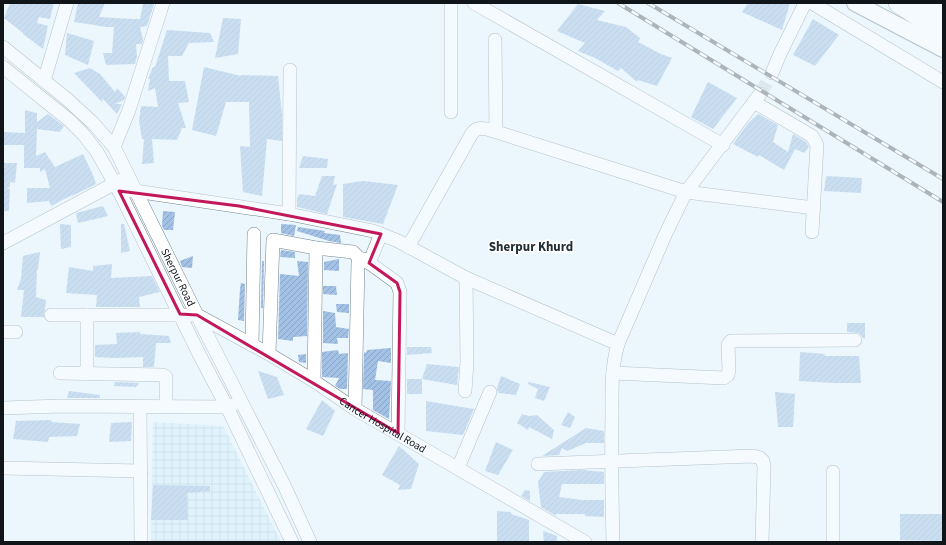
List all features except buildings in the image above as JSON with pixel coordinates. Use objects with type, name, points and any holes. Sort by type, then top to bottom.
[{"type":"highway","points":[[898,3],[943,33]]},
{"type":"highway","points":[[925,3],[943,16]]},
{"type":"main road","points":[[855,3],[943,49]]},
{"type":"street","points":[[44,81],[68,3]]},
{"type":"street","points":[[114,147],[129,110],[164,3]]},
{"type":"street","points":[[451,3],[451,112]]},
{"type":"street","points":[[474,3],[723,145]]},
{"type":"street","points":[[772,73],[805,3]]},
{"type":"street","points":[[812,3],[943,82]]},
{"type":"street","points":[[496,40],[496,131]]},
{"type":"street","name":"Sherpur Road","points":[[3,47],[93,123],[114,147],[197,315],[285,487],[310,542]]},
{"type":"street","name":"Sherpur Road","points":[[3,68],[69,120],[84,135],[97,152],[117,186],[199,354],[227,407],[292,542]]},
{"type":"street","points":[[289,214],[290,70]]},
{"type":"street","points":[[612,542],[611,460],[613,360],[618,344],[666,233],[686,192],[757,98],[812,136],[815,140],[817,145],[812,232]]},
{"type":"street","points":[[408,247],[475,130],[480,128],[496,131],[686,192],[814,208]]},
{"type":"street","points":[[3,243],[117,186],[128,176]]},
{"type":"street","points":[[117,186],[135,191],[289,214],[381,234],[398,241],[466,278],[618,344]]},
{"type":"street","points":[[252,345],[254,234]]},
{"type":"street","points":[[365,261],[381,234]]},
{"type":"street","points":[[269,354],[273,240],[316,248],[353,252],[397,283],[400,292],[398,434]]},
{"type":"street","points":[[314,381],[316,248]]},
{"type":"street","points":[[355,409],[358,262],[365,261]]},
{"type":"street","points":[[465,391],[467,362],[466,278]]},
{"type":"street","points":[[87,314],[87,373]]},
{"type":"street","name":"Cancer Hospital Road","points":[[51,315],[197,315],[269,354],[314,381],[355,409],[585,542]]},
{"type":"street","points":[[3,332],[16,332]]},
{"type":"street","points":[[613,373],[724,378],[728,375],[728,345],[731,341],[855,340]]},
{"type":"street","points":[[60,372],[163,375],[166,377],[166,407]]},
{"type":"street","points":[[458,468],[490,392]]},
{"type":"street","points":[[3,408],[61,406],[140,408],[227,407],[242,402]]},
{"type":"street","points":[[140,408],[142,542]]},
{"type":"street","points":[[538,464],[611,460],[753,456],[760,458],[763,461],[764,467],[762,542]]},
{"type":"street","points":[[4,468],[141,471]]},
{"type":"street","points":[[833,472],[833,542]]},
{"type":"street","points":[[563,528],[564,542]]},
{"type":"highlighted area","points":[[119,191],[239,206],[373,231],[381,234],[369,263],[397,283],[400,292],[398,433],[197,315],[180,314]]},
{"type":"shaded area","points":[[153,422],[223,426],[281,542],[151,542]]},
{"type":"tunnel","points":[[760,94],[772,73]]},
{"type":"railway","points":[[618,3],[943,202]]},
{"type":"railway","points":[[648,3],[943,179]]},
{"type":"district","name":"Sherpur Khurd","points":[[531,246]]}]
